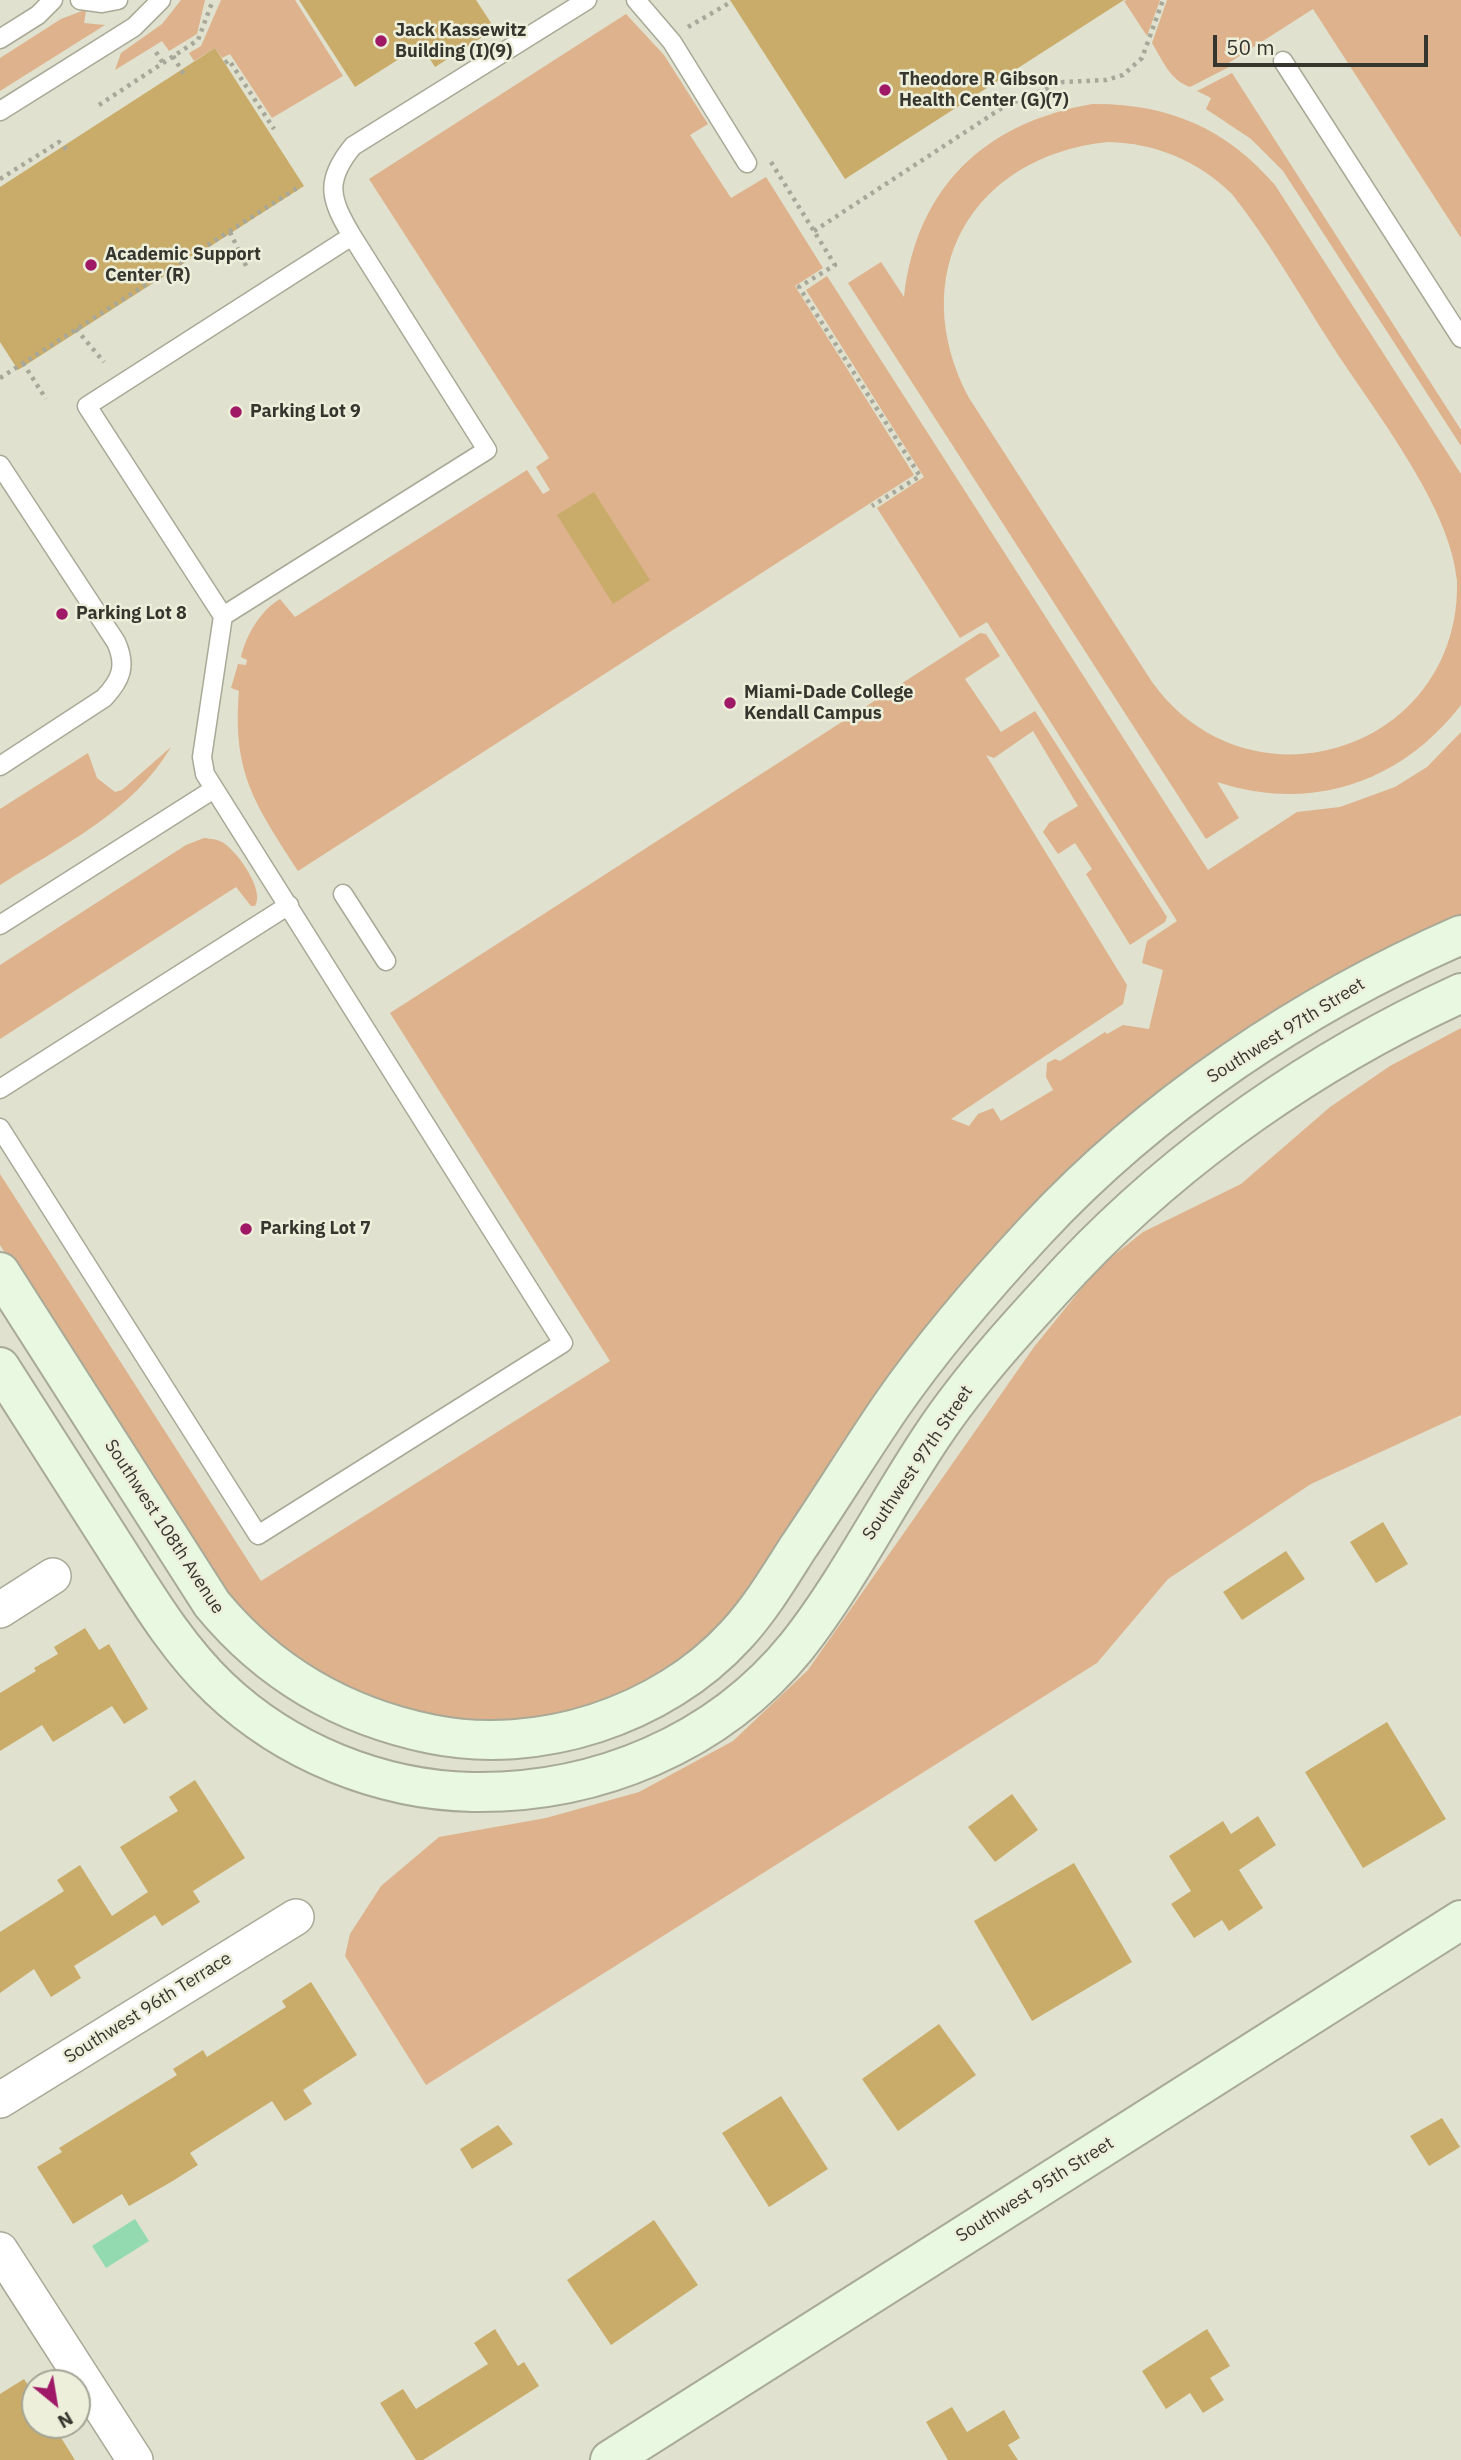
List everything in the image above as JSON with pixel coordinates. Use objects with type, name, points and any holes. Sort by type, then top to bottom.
[{"type":"street","name":"Southwest 97th Street","points":[[425,1733],[500,1740],[573,1730],[647,1700],[715,1657],[756,1612],[917,1372],[956,1319],[1025,1242],[1139,1133],[1222,1069],[1359,984],[1461,935]]},
{"type":"street","name":"Southwest 97th Street","points":[[0,1367],[179,1644],[210,1679],[245,1711],[293,1742],[341,1765],[417,1788],[493,1792],[568,1783],[640,1762],[673,1747],[717,1720],[750,1694],[796,1647],[933,1434],[981,1371],[1073,1268],[1171,1175],[1334,1059],[1461,993]]},
{"type":"street","points":[[981,1371],[971,1340],[1020,1279],[1025,1242]]},
{"type":"street","name":"Southwest 108th Avenue","points":[[0,1272],[212,1604],[233,1629],[256,1652],[328,1700],[359,1714],[425,1733]]},
{"type":"street","points":[[0,1610],[53,1576]]},
{"type":"street","name":"Southwest 96th Terrace","points":[[0,2100],[296,1917]]},
{"type":"street","name":"Southwest 95th Street","points":[[625,2456],[1461,1920]]},
{"type":"street","points":[[0,2250],[135,2460]]},
{"type":"lane","points":[[0,39],[38,15],[53,0]]},
{"type":"lane","points":[[80,0],[102,4],[118,0]]},
{"type":"lane","points":[[0,111],[134,27],[161,0]]},
{"type":"lane","points":[[223,616],[487,450],[352,236],[333,199],[333,182],[338,163],[353,146],[587,0]]},
{"type":"lane","points":[[636,0],[669,38],[747,163]]},
{"type":"lane","points":[[1283,61],[1461,338]]},
{"type":"lane","points":[[0,1128],[258,1535],[564,1343],[205,774],[202,757],[223,616],[87,406],[352,236]]},
{"type":"lane","points":[[0,465],[116,642],[122,655],[122,669],[115,686],[104,698],[0,766]]},
{"type":"lane","points":[[0,925],[214,789]]},
{"type":"lane","points":[[343,894],[386,961]]},
{"type":"lane","points":[[0,1089],[289,905]]},
{"type":"path","points":[[99,105],[198,40],[213,0]]},
{"type":"path","points":[[814,230],[1005,106],[1063,82],[1106,80],[1123,75],[1142,58],[1163,0]]},
{"type":"path","points":[[669,38],[731,2]]},
{"type":"path","points":[[156,52],[163,63]]},
{"type":"path","points":[[173,56],[185,76]]},
{"type":"path","points":[[225,63],[229,60],[274,129]]},
{"type":"path","points":[[0,179],[59,142],[68,151]]},
{"type":"path","points":[[747,163],[767,156],[835,265],[799,287],[920,476],[872,506]]},
{"type":"path","points":[[0,378],[297,188]]},
{"type":"path","points":[[230,232],[248,270]]},
{"type":"path","points":[[76,329],[104,362]]},
{"type":"path","points":[[23,363],[46,399]]},
{"type":"shaded area","points":[[181,0],[205,0],[197,34],[169,51],[162,41],[115,70],[121,53],[162,24]]},
{"type":"shaded area","points":[[221,0],[295,0],[343,76],[272,118],[230,54],[222,58],[215,48],[194,61],[189,53],[201,46]]},
{"type":"shaded area","points":[[1160,0],[1147,36],[1124,1]]},
{"type":"shaded area","points":[[1167,0],[1461,0],[1461,238],[1313,9],[1227,64],[1229,67],[1190,87],[1172,75],[1152,43]]},
{"type":"shaded area","points":[[86,11],[84,23],[105,25],[0,91],[0,58],[61,19]]},
{"type":"shaded area","points":[[626,14],[664,55],[708,124],[690,135],[731,198],[766,177],[823,268],[795,286],[914,475],[298,871],[250,787],[239,744],[239,691],[231,688],[238,664],[246,665],[247,660],[241,657],[255,624],[280,599],[295,617],[527,470],[543,494],[550,490],[536,467],[549,458],[369,179]]},
{"type":"shaded area","points":[[1232,73],[1461,430],[1461,446],[1283,171],[1251,139],[1206,109],[1211,98],[1197,91]]},
{"type":"shaded area","points":[[1092,104],[1145,108],[1170,114],[1215,134],[1256,165],[1275,185],[1461,474],[1461,705],[1437,732],[1411,754],[1382,772],[1351,784],[1319,792],[1286,794],[1252,791],[1217,782],[1239,818],[1206,839],[848,283],[881,262],[904,297],[911,258],[924,223],[941,192],[963,166],[989,144],[1019,127],[1054,113]],"holes":[[[1108,142],[1159,150],[1190,163],[1232,194],[1271,249],[1407,458],[1441,521],[1452,552],[1457,581],[1449,639],[1425,687],[1388,723],[1343,746],[1293,754],[1242,747],[1193,724],[1152,682],[969,398],[951,352],[944,308],[948,267],[963,229],[987,197],[1019,171],[1060,152]]]},
{"type":"shaded area","points":[[827,276],[1208,870],[1297,812],[1340,807],[1395,787],[1427,767],[1461,732],[1461,919],[1164,1094],[748,1595],[681,1663],[612,1701],[505,1725],[407,1716],[310,1674],[231,1603],[0,1245],[0,1174],[261,1581],[610,1361],[390,1013],[980,633],[986,634],[1000,656],[965,679],[1001,732],[1035,711],[1167,917],[1165,922],[1130,945],[1086,874],[1092,869],[1075,843],[1058,854],[1043,832],[1049,823],[1078,806],[1033,731],[994,758],[986,755],[1127,985],[1123,1004],[951,1119],[969,1126],[978,1114],[993,1108],[1001,1121],[1053,1090],[1046,1077],[1047,1063],[1055,1059],[1060,1061],[1105,1032],[1107,1034],[1123,1025],[1149,1029],[1163,970],[1142,963],[1147,941],[1177,921],[987,622],[960,638],[877,508],[924,477],[806,290]]},
{"type":"shaded area","points":[[171,747],[155,770],[116,809],[94,826],[0,885],[0,809],[88,753],[97,778],[115,792],[122,790]]},
{"type":"shaded area","points":[[204,838],[225,844],[243,864],[254,882],[257,899],[255,906],[251,906],[236,887],[0,1039],[0,965],[186,845]]},
{"type":"shaded area","points":[[1461,1028],[1461,1415],[1311,1484],[1168,1579],[1097,1663],[426,2085],[345,1956],[350,1934],[381,1886],[439,1837],[546,1818],[639,1792],[733,1741],[808,1670],[1034,1347],[1098,1268],[1143,1232],[1241,1184],[1330,1107],[1390,1066]]},
{"type":"shaded area","points":[[135,2219],[149,2241],[106,2268],[92,2246]]},
{"type":"building","name":"Jack Kassewitz Building (I)(9)","points":[[299,0],[476,0],[495,29],[435,67],[421,45],[355,87]]},
{"type":"building","name":"Theodore R Gibson Health Center (G)(7)","points":[[730,0],[1124,0],[845,179]]},
{"type":"building","name":"Academic Support Center (R)","points":[[215,48],[304,186],[18,370],[0,342],[0,187]]},
{"type":"building","points":[[594,492],[650,580],[613,604],[557,515]]},
{"type":"building","points":[[1383,1522],[1408,1564],[1376,1583],[1350,1542]]},
{"type":"building","points":[[1286,1551],[1305,1579],[1242,1620],[1223,1592]]},
{"type":"building","points":[[85,1628],[99,1650],[109,1644],[148,1709],[124,1724],[112,1706],[53,1742],[42,1725],[0,1751],[0,1693],[36,1671],[34,1668],[58,1654],[54,1647]]},
{"type":"building","points":[[1387,1722],[1446,1819],[1363,1868],[1305,1772]]},
{"type":"building","points":[[195,1780],[245,1858],[193,1891],[200,1902],[162,1926],[155,1915],[74,1966],[81,1978],[51,1997],[34,1969],[0,1993],[0,1932],[64,1891],[57,1880],[80,1865],[112,1916],[148,1892],[120,1847],[178,1811],[169,1797]]},
{"type":"building","points":[[1012,1794],[1038,1830],[995,1862],[968,1827]]},
{"type":"building","points":[[1258,1816],[1276,1845],[1239,1870],[1263,1908],[1229,1931],[1222,1920],[1194,1938],[1171,1904],[1191,1891],[1169,1856],[1223,1821],[1231,1834]]},
{"type":"building","points":[[1074,1863],[1132,1962],[1032,2021],[974,1921]]},
{"type":"building","points":[[311,1982],[357,2055],[303,2090],[312,2104],[285,2121],[272,2101],[190,2153],[198,2165],[171,2182],[129,2206],[122,2194],[73,2224],[37,2167],[62,2152],[59,2148],[177,2075],[173,2069],[203,2050],[207,2057],[286,2007],[282,2001]]},
{"type":"building","points":[[939,2024],[976,2075],[898,2131],[862,2079]]},
{"type":"building","points":[[781,2096],[828,2169],[769,2207],[722,2133]]},
{"type":"building","points":[[1442,2118],[1460,2147],[1429,2166],[1410,2136]]},
{"type":"building","points":[[498,2125],[513,2144],[472,2169],[460,2149]]},
{"type":"building","points":[[654,2220],[698,2285],[611,2345],[567,2280]]},
{"type":"building","points":[[495,2329],[518,2366],[524,2362],[539,2386],[423,2460],[416,2460],[380,2403],[403,2389],[416,2409],[488,2364],[474,2343]]},
{"type":"building","points":[[1207,2329],[1230,2366],[1210,2378],[1224,2400],[1203,2413],[1190,2393],[1166,2409],[1142,2371]]},
{"type":"building","points":[[21,2381],[21,2439],[62,2439],[75,2460],[0,2460],[0,2394]]},
{"type":"building","points":[[952,2407],[967,2432],[1004,2410],[1020,2438],[1008,2445],[1018,2460],[948,2460],[926,2422]]},
{"type":"place","name":"Jack Kassewitz Building (I)(9)","points":[[381,41]]},
{"type":"place","name":"Theodore R Gibson Health Center (G)(7)","points":[[885,90]]},
{"type":"place","name":"Academic Support Center (R)","points":[[91,265]]},
{"type":"place","name":"Parking Lot 9","points":[[236,412]]},
{"type":"place","name":"Parking Lot 8","points":[[62,614]]},
{"type":"place","name":"Miami-Dade College Kendall Campus","points":[[730,703]]},
{"type":"place","name":"Parking Lot 7","points":[[246,1229]]}]
